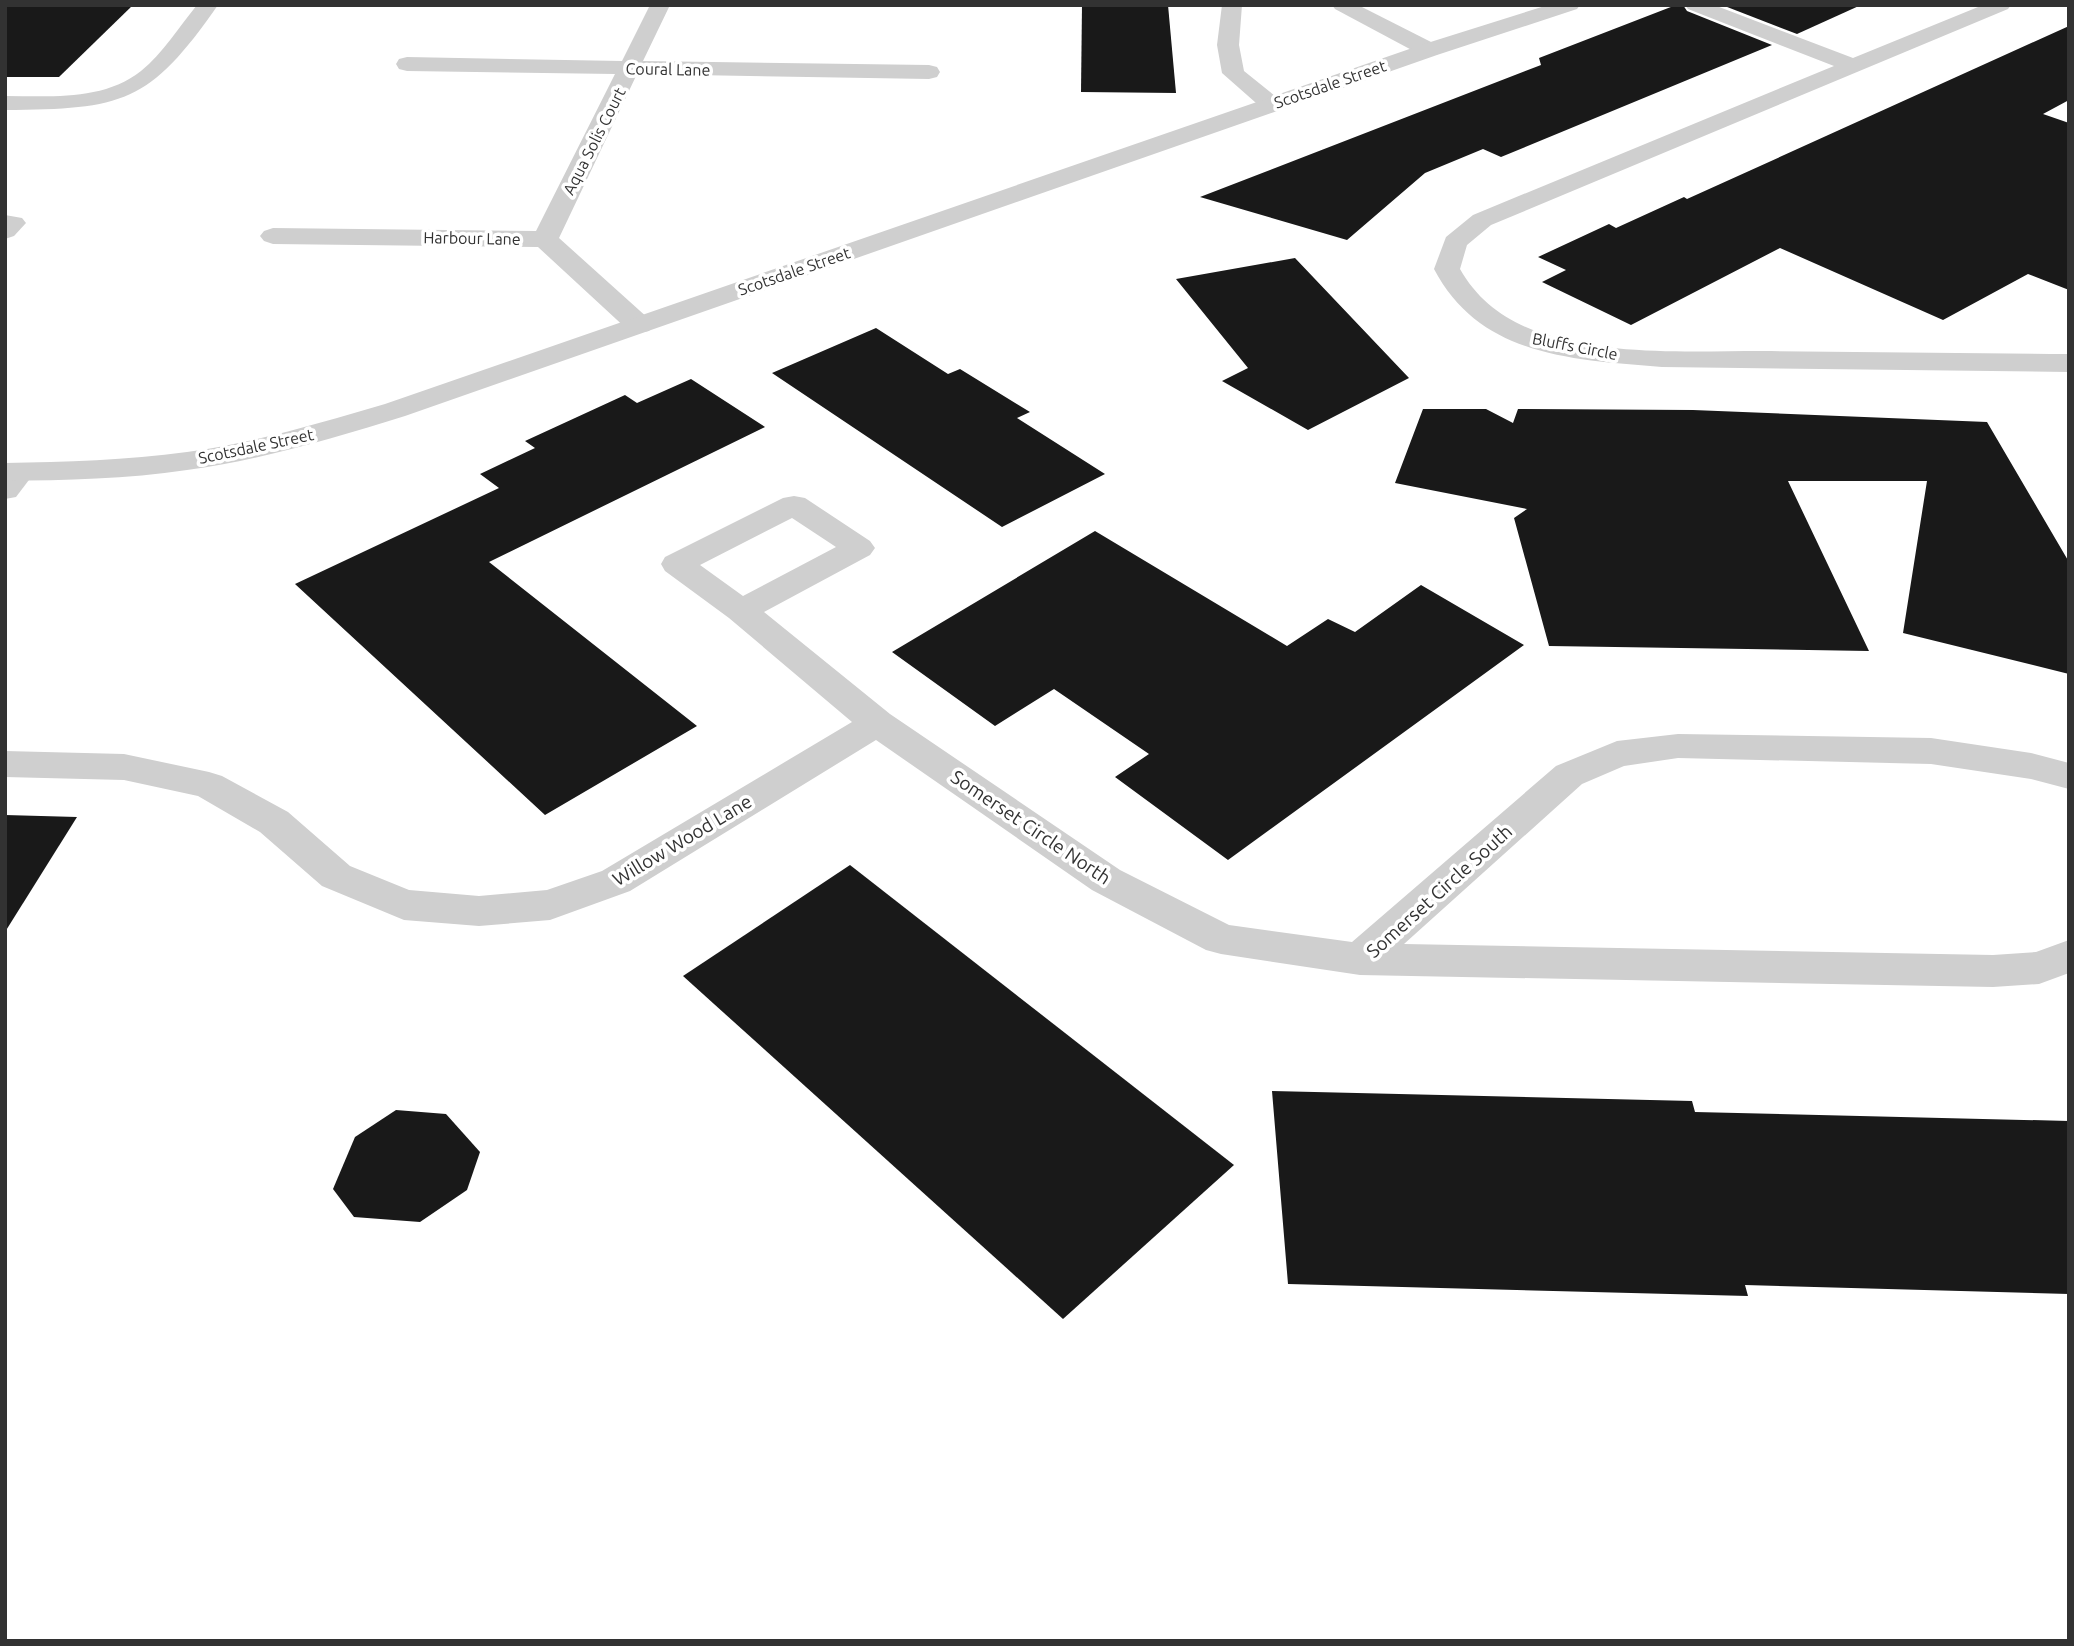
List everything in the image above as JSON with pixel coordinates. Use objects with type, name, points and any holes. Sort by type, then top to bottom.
[{"type":"street","points":[[5,103],[89,100],[136,85],[149,75],[208,5]]},
{"type":"street","name":"Aqua Solis Court","points":[[545,239],[660,5]]},
{"type":"street","points":[[1232,5],[1228,45],[1233,73],[1272,105]]},
{"type":"street","points":[[1342,5],[1429,50]]},
{"type":"street","name":"Scotsdale Street","points":[[10,478],[188,461],[297,439],[395,410],[1429,50],[1570,5]]},
{"type":"street","points":[[1695,5],[1853,66]]},
{"type":"street","name":"Bluffs Circle","points":[[2001,5],[1482,220],[1455,242],[1447,269],[1462,295],[1492,322],[1539,342],[1595,353],[1661,359],[2069,363]]},
{"type":"street","name":"Coural Lane","points":[[407,64],[929,72]]},
{"type":"street","points":[[5,223],[13,223],[5,231]]},
{"type":"street","name":"Harbour Lane","points":[[273,236],[545,239],[639,325]]},
{"type":"street","points":[[794,505],[859,548],[741,611],[677,564],[794,505]]},
{"type":"street","name":"Somerset Circle North","points":[[741,611],[877,723],[1106,880],[1221,939],[1360,958]]},
{"type":"street","name":"Willow Wood Lane","points":[[5,764],[124,767],[209,785],[274,822],[336,876],[404,905],[479,911],[550,905],[616,881],[877,723]]},
{"type":"street","name":"Somerset Circle South","points":[[1360,958],[1569,775],[1617,754],[1678,746],[1931,751],[2031,766],[2069,776]]},
{"type":"street","name":"Somerset Circle South","points":[[1360,958],[1993,971],[2039,968],[2069,956]]},
{"type":"building","points":[[5,5],[133,5],[59,77],[5,77]]},
{"type":"building","points":[[1082,5],[1168,5],[1176,93],[1081,92]]},
{"type":"building","points":[[1676,5],[1683,5],[1687,11],[1772,45],[1501,157],[1483,149],[1425,173],[1347,240],[1200,197],[1541,65],[1539,58]]},
{"type":"building","points":[[1722,5],[1861,5],[1797,34]]},
{"type":"building","points":[[2069,26],[2069,100],[2043,114],[2069,123],[2069,290],[2028,274],[1943,320],[1780,248],[1631,325],[1542,282],[1566,270],[1538,257],[1609,224],[1616,228],[1684,197],[1687,199]]},
{"type":"building","points":[[1295,258],[1409,378],[1308,430],[1222,381],[1248,368],[1176,279]]},
{"type":"building","points":[[876,328],[948,374],[960,369],[1030,412],[1017,418],[1105,474],[1002,527],[772,373]]},
{"type":"building","points":[[691,379],[765,427],[489,562],[697,726],[545,815],[295,584],[499,488],[480,474],[535,448],[525,441],[625,395],[637,403]]},
{"type":"building","points":[[1423,409],[1486,409],[1513,423],[1518,409],[1693,410],[1987,422],[2069,562],[2069,674],[1903,633],[1927,481],[1788,481],[1869,651],[1549,646],[1514,518],[1527,509],[1395,483]]},
{"type":"building","points":[[1095,531],[1287,646],[1328,619],[1355,632],[1421,585],[1524,645],[1228,860],[1115,777],[1149,754],[1054,689],[995,726],[892,652]]},
{"type":"building","points":[[5,815],[77,817],[5,932]]},
{"type":"building","points":[[850,865],[1234,1165],[1063,1319],[683,976]]},
{"type":"building","points":[[1272,1091],[1692,1101],[1695,1112],[2069,1121],[2069,1294],[1745,1285],[1748,1296],[1288,1284]]},
{"type":"building","points":[[396,1110],[446,1114],[480,1152],[467,1190],[420,1222],[354,1217],[333,1189],[355,1137]]}]
